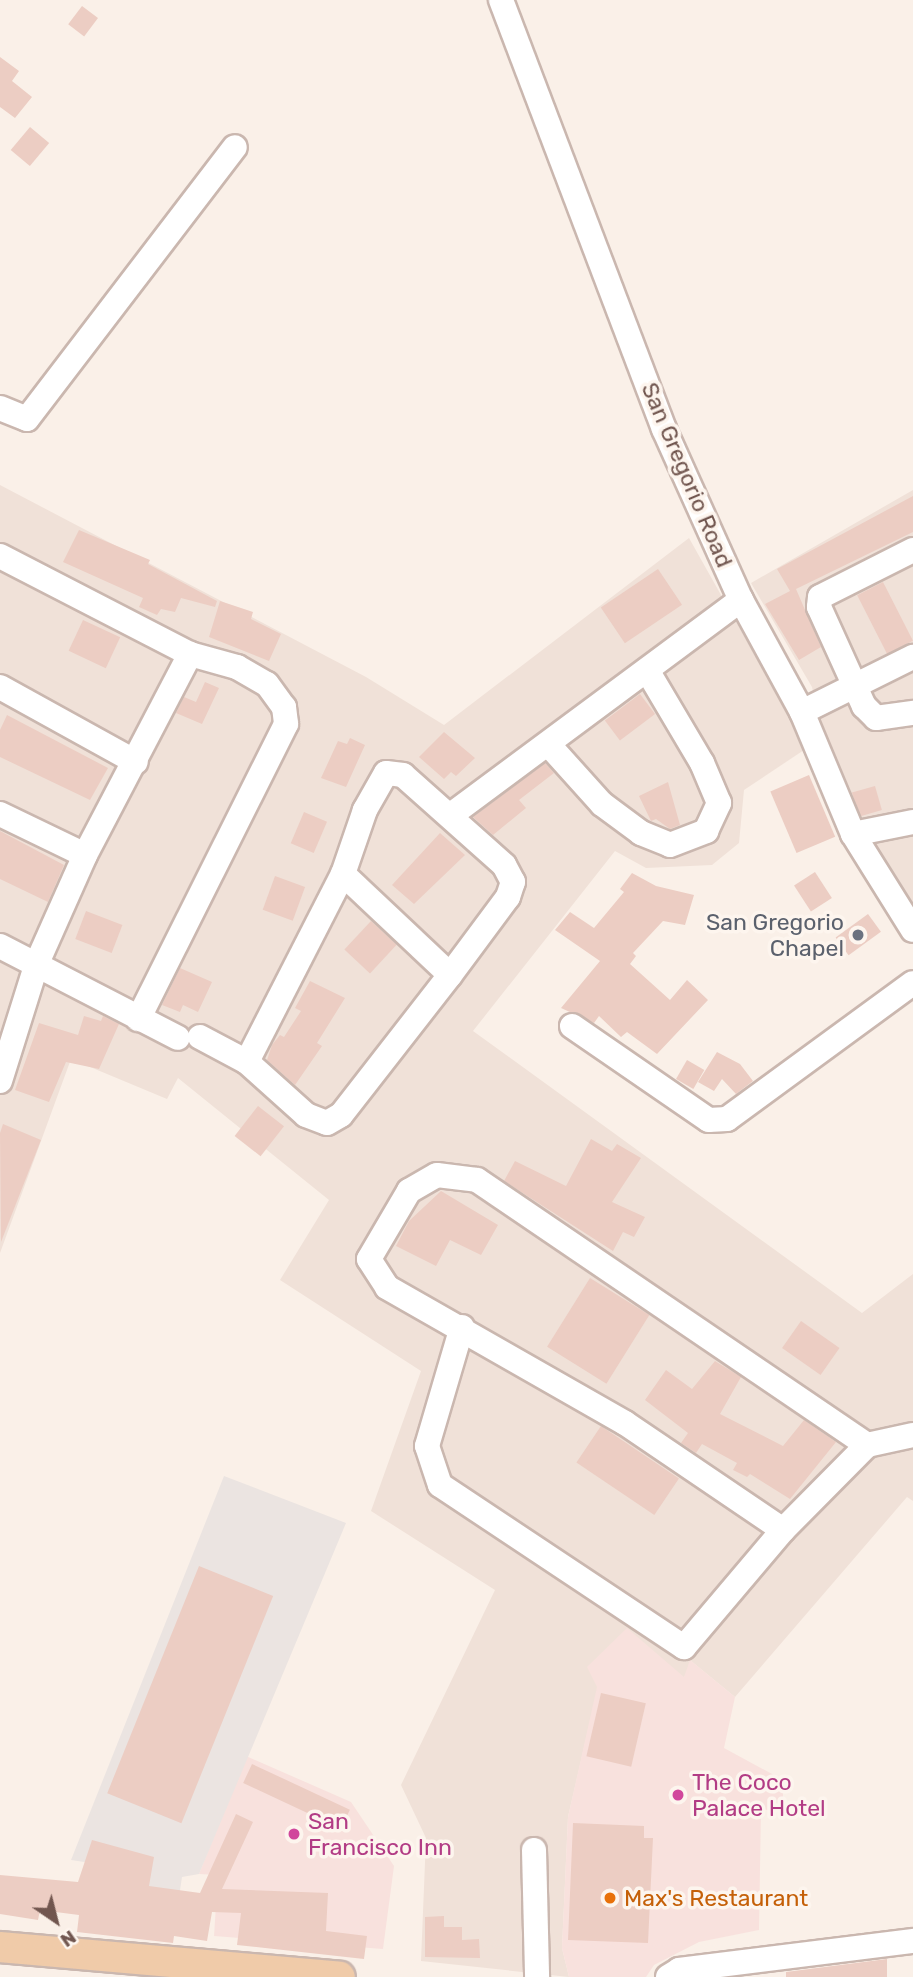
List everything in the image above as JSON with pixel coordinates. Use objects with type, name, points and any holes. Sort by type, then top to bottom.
[{"type":"main road","points":[[0,1947],[340,1977]]},
{"type":"street","name":"San Gregorio Road","points":[[501,0],[664,429],[741,600],[802,712],[853,834],[913,930]]},
{"type":"street","points":[[0,408],[27,419],[235,147]]},
{"type":"street","points":[[913,550],[820,597],[819,607],[855,685],[876,718],[913,713]]},
{"type":"street","points":[[0,556],[190,654],[237,667],[267,684],[284,706],[286,724],[138,1019]]},
{"type":"street","points":[[451,815],[741,600]]},
{"type":"street","points":[[1,1072],[37,963],[85,855],[136,762],[190,654]]},
{"type":"street","points":[[802,712],[913,657]]},
{"type":"street","points":[[548,744],[602,804],[641,833],[670,845],[706,831],[719,803],[702,763],[647,670]]},
{"type":"street","points":[[0,687],[136,762]]},
{"type":"street","points":[[0,946],[37,963],[138,1019],[247,1062],[306,1115],[327,1123],[341,1115],[450,975],[508,897],[513,881],[504,865],[403,775],[386,773],[365,810],[343,874],[247,1062]]},
{"type":"street","points":[[0,814],[85,855]]},
{"type":"street","points":[[853,834],[913,822]]},
{"type":"street","points":[[343,874],[450,975]]},
{"type":"street","points":[[572,1026],[709,1120],[727,1119],[913,983]]},
{"type":"street","points":[[783,1530],[625,1423],[463,1326],[387,1287],[369,1259],[409,1191],[437,1175],[477,1180],[867,1445]]},
{"type":"street","points":[[463,1326],[427,1446],[440,1485],[684,1647],[783,1530],[867,1445],[913,1435]]},
{"type":"street","points":[[534,1850],[537,1977]]},
{"type":"street","points":[[668,1977],[679,1970],[913,1941]]},
{"type":"shaded area","points":[[0,485],[366,677],[444,725],[689,538],[807,748],[744,790],[739,843],[712,865],[646,868],[615,851],[473,1031],[862,1313],[913,1274],[913,1501],[907,1497],[735,1697],[691,1661],[684,1678],[598,1659],[588,1667],[598,1687],[568,1817],[562,1948],[569,1977],[421,1961],[426,1838],[401,1785],[495,1590],[371,1511],[421,1371],[280,1280],[329,1200],[178,1078],[167,1099],[71,1059],[0,1253]]},
{"type":"shaded area","points":[[913,490],[913,928],[832,774],[812,687],[751,583]]},
{"type":"shaded area","points":[[224,1476],[346,1523],[199,1874],[182,1877],[174,1930],[124,1868],[71,1860]]},
{"type":"shaded area","name":"The Coco Palace Hotel","points":[[627,1628],[684,1677],[690,1660],[735,1697],[724,1748],[783,1780],[783,1812],[761,1809],[759,1930],[699,1942],[654,1965],[646,1977],[569,1977],[562,1948],[568,1817],[597,1687],[587,1667]]},
{"type":"shaded area","name":"San Francisco Inn","points":[[246,1756],[351,1802],[394,1866],[383,1949],[214,1936],[218,1875],[199,1874]]},
{"type":"building","points":[[82,6],[98,18],[84,36],[68,24]]},
{"type":"building","points":[[0,57],[19,71],[12,81],[32,97],[15,118],[0,107]]},
{"type":"building","points":[[30,127],[49,143],[30,166],[11,150]]},
{"type":"building","points":[[913,496],[913,532],[796,589],[821,647],[799,660],[765,604],[790,591],[777,569]]},
{"type":"building","points":[[79,530],[150,560],[148,564],[217,601],[215,607],[181,598],[175,612],[161,609],[157,615],[139,607],[143,598],[63,562]]},
{"type":"building","points":[[658,569],[682,605],[625,643],[601,608]]},
{"type":"building","points":[[883,582],[913,641],[887,654],[857,595]]},
{"type":"building","points":[[220,601],[253,612],[251,619],[281,634],[269,661],[209,637]]},
{"type":"building","points":[[83,620],[120,637],[106,668],[69,651]]},
{"type":"building","points":[[205,682],[219,688],[202,724],[176,713],[184,697],[196,702]]},
{"type":"building","points":[[640,694],[655,714],[620,740],[605,720]]},
{"type":"building","points":[[7,715],[108,768],[90,800],[0,757],[0,730]]},
{"type":"building","points":[[444,732],[475,758],[456,776],[451,772],[444,779],[419,757]]},
{"type":"building","points":[[350,738],[365,745],[346,787],[321,778],[338,741],[347,744]]},
{"type":"building","points":[[545,763],[554,773],[519,800],[526,808],[493,835],[473,817]]},
{"type":"building","points":[[809,775],[835,837],[797,853],[770,791]]},
{"type":"building","points":[[668,782],[680,825],[670,829],[656,819],[651,821],[639,796]]},
{"type":"building","points":[[875,786],[882,810],[859,817],[852,793]]},
{"type":"building","points":[[304,812],[327,822],[314,853],[291,843]]},
{"type":"building","points":[[0,831],[64,865],[48,902],[0,879]]},
{"type":"building","points":[[440,833],[465,855],[414,904],[392,885]]},
{"type":"building","points":[[815,872],[832,898],[811,912],[794,886]]},
{"type":"building","points":[[632,873],[656,886],[694,895],[685,925],[663,921],[633,953],[636,956],[630,964],[670,1000],[687,980],[708,1000],[657,1054],[627,1032],[621,1037],[599,1016],[594,1023],[561,1008],[600,961],[555,930],[570,912],[594,928],[624,892],[620,889]]},
{"type":"building","points":[[275,876],[305,887],[293,921],[263,910]]},
{"type":"building","points":[[86,911],[122,925],[112,953],[75,939]]},
{"type":"building","name":"San Gregorio Chapel","points":[[868,914],[881,932],[849,955],[836,938]]},
{"type":"building","points":[[371,921],[397,945],[370,973],[344,950]]},
{"type":"building","points":[[180,968],[212,982],[198,1012],[183,1005],[180,1012],[162,1005]]},
{"type":"building","points":[[310,981],[345,998],[317,1043],[322,1046],[295,1085],[267,1060],[272,1045],[280,1035],[284,1037],[301,1011],[295,1008]]},
{"type":"building","points":[[84,1016],[101,1021],[103,1016],[119,1024],[99,1069],[66,1062],[49,1102],[15,1090],[39,1023],[78,1035]]},
{"type":"building","points":[[717,1052],[740,1064],[753,1081],[736,1094],[722,1079],[714,1091],[698,1082]]},
{"type":"building","points":[[687,1060],[704,1070],[693,1089],[676,1079]]},
{"type":"building","points":[[258,1106],[284,1126],[261,1156],[235,1136]]},
{"type":"building","points":[[3,1124],[41,1140],[1,1242],[0,1133]]},
{"type":"building","points":[[591,1139],[612,1151],[617,1144],[641,1158],[612,1202],[645,1217],[634,1237],[623,1232],[613,1251],[504,1181],[515,1161],[566,1186]]},
{"type":"building","points":[[441,1191],[498,1225],[481,1255],[450,1240],[436,1266],[396,1246],[409,1221]]},
{"type":"building","points":[[590,1278],[649,1315],[606,1384],[547,1347]]},
{"type":"building","points":[[801,1321],[840,1348],[821,1375],[782,1348]]},
{"type":"building","points":[[715,1361],[741,1377],[720,1414],[783,1446],[804,1420],[836,1442],[790,1499],[750,1474],[747,1477],[733,1470],[737,1463],[702,1444],[696,1453],[681,1443],[688,1433],[645,1400],[666,1370],[692,1389]]},
{"type":"building","points":[[601,1426],[679,1479],[654,1515],[576,1462]]},
{"type":"building","points":[[199,1566],[273,1596],[181,1823],[107,1793]]},
{"type":"building","points":[[601,1693],[646,1703],[631,1767],[586,1756]]},
{"type":"building","points":[[252,1764],[350,1810],[341,1829],[243,1783]]},
{"type":"building","points":[[236,1814],[253,1822],[222,1889],[328,1893],[326,1931],[367,1936],[364,1959],[237,1945],[241,1913],[212,1912],[207,1941],[174,1936],[173,1943],[77,1932],[79,1915],[40,1910],[38,1920],[0,1914],[0,1875],[78,1882],[92,1840],[154,1857],[149,1886],[200,1893]]},
{"type":"building","name":"Max's Restaurant","points":[[573,1823],[644,1826],[644,1838],[653,1838],[648,1943],[568,1940]]},
{"type":"building","points":[[444,1916],[444,1927],[462,1927],[462,1940],[479,1939],[480,1958],[425,1957],[425,1917]]},
{"type":"building","points":[[887,1959],[887,1977],[786,1977],[786,1972]]},
{"type":"place","name":"San Gregorio Chapel","points":[[858,935]]},
{"type":"place","name":"The Coco Palace Hotel","points":[[678,1795]]},
{"type":"place","name":"San Francisco Inn","points":[[294,1834]]},
{"type":"place","name":"Max's Restaurant","points":[[610,1898]]}]
